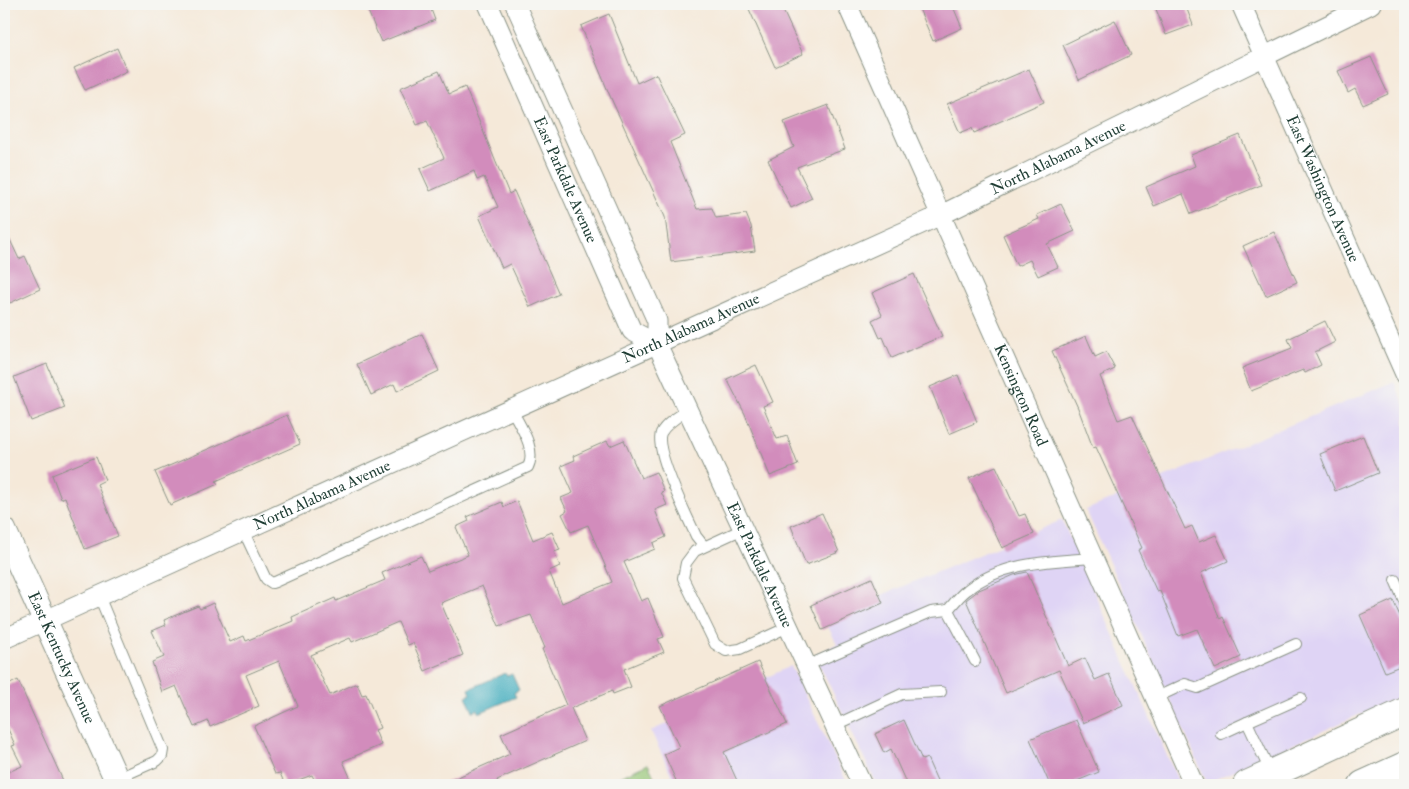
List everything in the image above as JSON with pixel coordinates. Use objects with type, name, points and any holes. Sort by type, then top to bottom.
[{"type":"main road","points":[[1258,781],[1405,712]]},
{"type":"main road","points":[[1363,785],[1405,766]]},
{"type":"street","name":"East Parkdale Avenue","points":[[488,4],[632,331],[657,344]]},
{"type":"street","name":"East Parkdale Avenue","points":[[515,4],[656,322],[657,344],[862,785]]},
{"type":"street","name":"Kensington Road","points":[[847,4],[1194,785]]},
{"type":"street","name":"East Washington Avenue","points":[[1241,4],[1405,374]]},
{"type":"street","name":"North Alabama Avenue","points":[[4,638],[941,215],[1264,54],[1370,4]]},
{"type":"street","name":"East Kentucky Avenue","points":[[4,530],[117,782]]},
{"type":"lane","points":[[243,530],[266,579],[272,583],[275,582],[528,467],[531,460],[531,450],[512,410]]},
{"type":"lane","points":[[688,410],[668,424],[661,434],[660,450],[696,536],[704,546]]},
{"type":"lane","points":[[743,529],[695,551],[686,563],[684,578],[715,644],[726,651],[740,649],[788,627]]},
{"type":"lane","points":[[806,666],[931,612],[948,610],[967,590],[994,575],[1034,562],[1093,558]]},
{"type":"lane","points":[[1395,580],[1405,603]]},
{"type":"lane","points":[[98,596],[163,750],[162,756],[157,761],[117,782]]},
{"type":"lane","points":[[948,610],[975,661]]},
{"type":"lane","points":[[1155,698],[1185,684],[1198,688],[1296,644]]},
{"type":"lane","points":[[833,726],[902,694],[941,692]]},
{"type":"lane","points":[[1221,734],[1300,698]]},
{"type":"lane","points":[[1247,722],[1258,781]]},
{"type":"shaded area","points":[[1394,382],[1405,406],[1405,694],[1207,783],[1086,510]]},
{"type":"shaded area","points":[[1062,520],[1180,785],[877,785],[815,655],[837,644],[824,619]]},
{"type":"shaded area","points":[[791,666],[848,785],[676,785],[651,731]]},
{"type":"green space","points":[[648,764],[658,785],[602,785]]},
{"type":"water","points":[[505,673],[507,676],[512,674],[519,690],[514,693],[516,697],[479,713],[478,709],[473,712],[466,696],[471,694],[469,689]]},
{"type":"building","points":[[365,4],[429,4],[435,20],[381,42]]},
{"type":"building","points":[[760,4],[780,4],[803,54],[775,67],[749,9]]},
{"type":"building","points":[[917,4],[952,4],[962,28],[933,41]]},
{"type":"building","points":[[1154,4],[1185,4],[1193,25],[1166,35]]},
{"type":"building","points":[[609,14],[637,83],[656,74],[685,135],[670,142],[697,209],[712,208],[716,218],[746,214],[751,226],[755,251],[671,262],[665,217],[610,96],[581,26]]},
{"type":"building","points":[[1115,20],[1131,55],[1079,80],[1063,45]]},
{"type":"building","points":[[117,48],[127,71],[85,90],[74,68]]},
{"type":"building","points":[[1371,57],[1388,94],[1363,105],[1355,89],[1348,93],[1338,71]]},
{"type":"building","points":[[1029,69],[1044,102],[974,133],[972,128],[960,133],[947,104]]},
{"type":"building","points":[[439,71],[449,94],[465,87],[509,194],[514,191],[559,294],[530,307],[510,264],[502,268],[479,216],[498,207],[484,177],[477,180],[474,171],[430,191],[420,169],[444,158],[427,121],[417,125],[400,88]]},
{"type":"building","points":[[828,105],[845,149],[797,167],[812,198],[791,208],[768,160],[794,147],[784,122]]},
{"type":"building","points":[[1240,135],[1261,185],[1191,214],[1183,194],[1154,206],[1146,187],[1195,166],[1191,155]]},
{"type":"building","points":[[1061,204],[1075,231],[1047,244],[1058,267],[1038,276],[1030,260],[1017,266],[1003,235],[1039,219],[1037,215]]},
{"type":"building","points":[[4,227],[19,259],[25,256],[40,289],[10,303],[4,289]]},
{"type":"building","points":[[1274,232],[1297,282],[1266,296],[1243,246]]},
{"type":"building","points":[[914,274],[942,336],[892,358],[883,337],[880,338],[872,320],[882,315],[872,293]]},
{"type":"building","points":[[1325,321],[1335,342],[1315,352],[1321,365],[1305,373],[1303,370],[1251,391],[1242,368],[1292,348],[1288,339]]},
{"type":"building","points":[[422,334],[439,371],[397,391],[394,384],[371,395],[357,364]]},
{"type":"building","points":[[1086,336],[1095,357],[1106,352],[1115,369],[1100,376],[1118,420],[1132,415],[1185,529],[1192,526],[1199,542],[1216,535],[1228,561],[1201,573],[1220,619],[1223,617],[1241,657],[1215,669],[1197,629],[1178,636],[1160,591],[1157,592],[1138,550],[1142,548],[1096,447],[1093,448],[1078,408],[1052,351]]},
{"type":"building","points":[[47,364],[65,408],[31,421],[14,377]]},
{"type":"building","points":[[756,365],[773,402],[763,406],[777,439],[787,436],[798,465],[770,476],[745,414],[727,379]]},
{"type":"building","points":[[958,375],[977,422],[949,434],[930,387]]},
{"type":"building","points":[[287,415],[300,444],[216,481],[218,484],[170,505],[155,472]]},
{"type":"building","points":[[1363,436],[1378,473],[1335,491],[1320,454]]},
{"type":"building","points":[[624,440],[641,478],[656,472],[664,491],[661,492],[667,505],[655,510],[666,537],[653,543],[655,549],[624,562],[641,601],[648,598],[664,637],[658,639],[664,652],[624,669],[631,687],[613,694],[612,691],[571,708],[585,741],[497,780],[499,785],[440,785],[510,754],[501,734],[566,705],[542,649],[545,648],[531,615],[499,626],[482,586],[441,603],[463,655],[425,671],[413,643],[408,645],[398,622],[352,642],[350,638],[311,655],[330,695],[357,683],[362,695],[366,694],[380,728],[375,730],[381,745],[343,761],[350,777],[333,784],[331,780],[317,785],[312,775],[285,785],[280,773],[275,774],[254,726],[298,706],[279,661],[246,675],[259,706],[210,727],[208,721],[194,727],[176,686],[162,692],[152,662],[164,657],[152,631],[166,625],[164,620],[198,606],[200,609],[213,603],[230,642],[244,636],[246,641],[293,621],[292,617],[335,598],[336,601],[385,580],[382,573],[421,556],[428,571],[468,555],[456,527],[469,521],[467,517],[502,502],[504,507],[517,501],[533,540],[552,532],[560,550],[554,552],[560,566],[549,571],[562,603],[612,582],[588,525],[571,532],[562,514],[567,511],[561,498],[573,493],[561,466],[575,460],[573,456],[607,441],[610,446]]},
{"type":"building","points":[[96,457],[105,480],[97,484],[118,536],[85,549],[65,497],[61,499],[52,475]]},
{"type":"building","points":[[996,466],[1019,516],[1025,514],[1034,534],[1002,548],[969,478]]},
{"type":"building","points":[[822,513],[839,552],[806,565],[791,526]]},
{"type":"building","points":[[1027,572],[1068,666],[1085,658],[1095,680],[1109,674],[1123,705],[1083,723],[1059,670],[1006,693],[966,600],[979,590],[1014,575]]},
{"type":"building","points":[[872,578],[883,603],[822,630],[811,605]]},
{"type":"building","points":[[1393,600],[1405,628],[1405,664],[1385,672],[1360,615]]},
{"type":"building","points":[[758,662],[787,724],[724,752],[739,785],[678,785],[664,754],[679,747],[660,706]]},
{"type":"building","points":[[18,680],[65,785],[4,785],[4,774],[22,766],[12,746],[15,745],[4,720],[4,687]]},
{"type":"building","points":[[904,720],[922,760],[927,758],[939,785],[907,785],[891,749],[884,753],[875,734]]},
{"type":"building","points":[[1076,720],[1099,772],[1067,785],[1050,785],[1030,739]]}]
